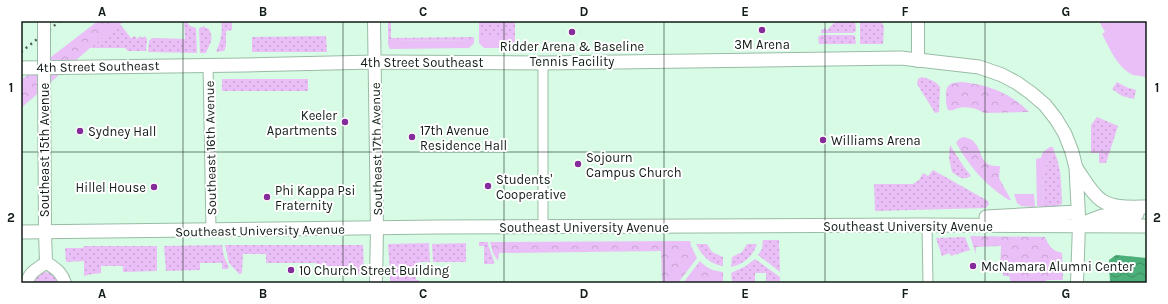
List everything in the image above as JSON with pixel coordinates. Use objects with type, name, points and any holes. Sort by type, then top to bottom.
[{"type":"main road","name":"4th Street Southeast","points":[[21,68],[375,62],[542,63],[901,58],[979,68],[1002,75],[1022,86],[1045,105],[1056,119],[1065,134],[1076,168]]},
{"type":"main road","points":[[1076,168],[1091,190],[1102,201],[1112,205],[1127,207],[1147,207]]},
{"type":"main road","points":[[1076,168],[1078,219],[1130,215],[1147,212]]},
{"type":"main road","name":"Southeast University Avenue","points":[[21,232],[377,229],[438,227],[927,226],[1078,219],[1147,226]]},
{"type":"street","name":"Southeast 15th Avenue","points":[[44,21],[46,262]]},
{"type":"street","name":"Southeast 17th Avenue","points":[[374,21],[377,229],[376,283]]},
{"type":"street","points":[[918,21],[918,61]]},
{"type":"street","points":[[542,63],[543,227]]},
{"type":"street","name":"Southeast 16th Avenue","points":[[208,65],[211,230]]},
{"type":"street","points":[[1077,283],[1078,219]]},
{"type":"street","points":[[927,226],[928,283]]},
{"type":"street","points":[[27,283],[34,270],[46,262],[63,276],[65,283]]},
{"type":"green space","points":[[98,21],[124,21],[90,48],[21,108],[21,80]]},
{"type":"green space","points":[[184,21],[186,21],[190,26],[196,28],[197,53],[148,52],[149,41],[152,38],[185,39]]},
{"type":"green space","points":[[221,21],[232,21],[232,30],[226,31],[226,46],[224,51],[216,52],[221,37]]},
{"type":"green space","points":[[388,21],[391,21],[391,38],[474,37],[474,40],[388,41]]},
{"type":"green space","points":[[479,21],[515,21],[515,37],[479,37]]},
{"type":"green space","points":[[836,21],[855,21],[856,31],[853,33],[821,33],[821,31],[825,28],[827,30]]},
{"type":"green space","points":[[860,21],[881,21],[884,27],[883,44],[860,44]]},
{"type":"green space","points":[[1099,21],[1147,21],[1147,156],[1146,77],[1133,75],[1127,72],[1118,62],[1102,34],[1105,32]]},
{"type":"green space","points":[[120,24],[131,38],[135,36],[137,39],[140,36],[142,38],[145,36],[147,39],[146,51],[128,51],[125,48],[90,48]]},
{"type":"green space","points":[[205,26],[205,28],[208,28],[210,32],[211,41],[206,53],[200,53],[199,28]]},
{"type":"green space","points":[[821,35],[854,35],[856,43],[819,44],[818,37]]},
{"type":"green space","points":[[326,36],[327,52],[252,52],[252,37]]},
{"type":"green space","points":[[479,37],[515,37],[515,43],[511,48],[484,48],[479,43]]},
{"type":"green space","points":[[474,40],[474,43],[469,48],[390,49],[388,45],[388,41]]},
{"type":"green space","points":[[922,77],[930,79],[940,87],[939,112],[935,113],[917,84],[918,79]]},
{"type":"green space","points":[[222,79],[308,79],[308,91],[222,91]]},
{"type":"green space","points":[[960,82],[989,87],[1022,105],[1029,112],[984,113],[968,107],[948,110],[946,105],[946,93],[948,87],[953,83]]},
{"type":"green space","points":[[1117,82],[1136,90],[1134,99],[1122,96],[1112,89]]},
{"type":"green space","points":[[1097,117],[1118,126],[1106,163],[1099,163],[1099,153],[1091,153],[1091,125]]},
{"type":"green space","points":[[963,137],[971,139],[976,144],[986,163],[1000,166],[999,178],[1011,200],[992,188],[973,168],[956,143]]},
{"type":"green space","points":[[950,145],[971,176],[963,178],[952,172],[949,158]]},
{"type":"green space","points":[[1050,147],[1053,147],[1054,151],[1042,173],[1043,207],[1037,206],[1036,159],[1041,158],[1044,151]]},
{"type":"green space","points":[[1054,151],[1060,170],[1062,204],[1058,206],[1043,207],[1042,173]]},
{"type":"green space","points":[[933,170],[988,201],[989,204],[986,208],[875,211],[874,184],[913,184],[919,180],[923,173],[928,176]]},
{"type":"green space","points":[[1014,194],[1034,194],[1035,207],[1021,206],[1017,203]]},
{"type":"green space","points":[[970,236],[1045,237],[1051,248],[1062,253],[1063,280],[1047,280],[1043,283],[1011,283],[1009,276],[1003,276],[1003,270],[1000,270],[1001,246],[976,247],[976,254]]},
{"type":"green space","points":[[965,237],[970,250],[951,256],[950,253],[942,256],[936,238]]},
{"type":"green space","points":[[763,240],[779,240],[780,272],[758,255],[762,249]]},
{"type":"green space","points":[[690,241],[697,258],[678,283],[662,283],[661,251],[499,253],[498,261],[493,253],[490,242]]},
{"type":"green space","points":[[479,242],[488,242],[494,264],[484,264],[484,246],[479,246]]},
{"type":"green space","points":[[429,243],[430,262],[417,263],[416,280],[419,280],[419,283],[390,283],[388,244]]},
{"type":"green space","points":[[466,243],[466,262],[433,262],[432,244]]},
{"type":"green space","points":[[696,244],[707,244],[712,252],[723,257],[723,266],[707,259]]},
{"type":"green space","points":[[747,244],[757,244],[747,259],[740,264],[731,267],[732,257],[742,252]]},
{"type":"green space","points":[[222,245],[224,257],[229,267],[227,269],[222,269],[222,263],[200,263],[200,270],[166,271],[164,246]]},
{"type":"green space","points":[[225,245],[363,245],[364,274],[345,274],[340,271],[340,267],[326,266],[326,268],[318,268],[317,263],[266,263],[266,254],[243,254],[242,273],[239,274],[229,263]]},
{"type":"green space","points":[[84,246],[157,246],[157,271],[123,272],[123,266],[101,266],[101,273],[84,276],[84,261],[66,262],[65,248],[83,248]]},
{"type":"green space","points":[[755,259],[780,277],[780,281],[766,281],[766,273],[755,273],[755,282],[732,282],[731,273],[746,266]]},
{"type":"green space","points":[[700,261],[710,269],[723,272],[723,283],[683,283]]},
{"type":"green space","points":[[43,272],[53,275],[59,283],[31,283],[32,279]]},
{"type":"water","points":[[1116,255],[1147,258],[1147,283],[1110,283],[1109,260]]},
{"type":"railway","points":[[21,52],[60,21]]},
{"type":"place","name":"3M Arena","points":[[762,30]]},
{"type":"place","name":"Ridder Arena & Baseline Tennis Facility","points":[[572,32]]},
{"type":"place","name":"Keeler Apartments","points":[[345,122]]},
{"type":"place","name":"Sydney Hall","points":[[80,131]]},
{"type":"place","name":"17th Avenue Residence Hall","points":[[412,137]]},
{"type":"place","name":"Williams Arena","points":[[823,140]]},
{"type":"place","name":"Sojourn Campus Church","points":[[578,164]]},
{"type":"place","name":"Students' Cooperative","points":[[488,186]]},
{"type":"place","name":"Hillel House","points":[[154,187]]},
{"type":"place","name":"Phi Kappa Psi Fraternity","points":[[267,197]]},
{"type":"place","name":"McNamara Alumni Center","points":[[973,266]]},
{"type":"place","name":"10 Church Street Building","points":[[291,270]]}]
